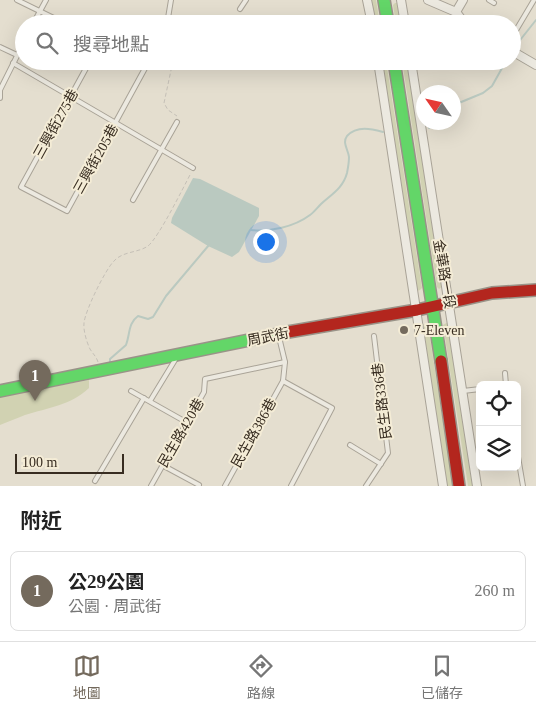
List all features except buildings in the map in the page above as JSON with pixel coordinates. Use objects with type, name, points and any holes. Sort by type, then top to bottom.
[{"type":"street","points":[[367,0],[370,15]]},
{"type":"street","points":[[384,0],[386,15]]},
{"type":"street","points":[[401,0],[404,15]]},
{"type":"street","points":[[428,0],[456,12],[458,15]]},
{"type":"street","points":[[456,12],[463,0]]},
{"type":"street","points":[[521,56],[536,65]]},
{"type":"street","points":[[379,70],[443,486]]},
{"type":"street","name":"金華路一段","points":[[395,70],[460,486]]},
{"type":"street","name":"金華路一段","points":[[412,70],[477,486]]},
{"type":"street","name":"周武街","points":[[0,391],[278,334],[417,310],[492,293],[536,290]]},
{"type":"lane","points":[[17,0],[48,15]]},
{"type":"lane","points":[[38,15],[46,0]]},
{"type":"lane","points":[[168,15],[171,0]]},
{"type":"lane","points":[[240,9],[246,0]]},
{"type":"lane","points":[[489,0],[494,3]]},
{"type":"lane","points":[[521,22],[534,0]]},
{"type":"lane","points":[[0,47],[15,54]]},
{"type":"lane","points":[[0,98],[0,90],[15,59]]},
{"type":"lane","points":[[25,70],[193,168]]},
{"type":"lane","name":"三興街275巷","points":[[21,187],[85,70]]},
{"type":"lane","name":"三興街205巷","points":[[21,187],[67,211],[145,70]]},
{"type":"lane","points":[[133,200],[177,122]]},
{"type":"lane","points":[[278,334],[285,362],[283,381],[332,408],[291,486]]},
{"type":"lane","name":"民生路336巷","points":[[366,486],[388,453],[374,336]]},
{"type":"lane","points":[[150,401],[177,356]]},
{"type":"lane","name":"民生路420巷","points":[[151,486],[204,392],[205,379],[285,362]]},
{"type":"lane","points":[[505,373],[506,381]]},
{"type":"lane","name":"民生路386巷","points":[[225,486],[283,381]]},
{"type":"lane","points":[[462,391],[476,389]]},
{"type":"lane","points":[[131,391],[186,422]]},
{"type":"lane","points":[[95,481],[144,398]]},
{"type":"lane","name":"民生路336巷","points":[[350,445],[381,464]]},
{"type":"lane","points":[[162,465],[198,485]]},
{"type":"lane","points":[[520,471],[523,486]]},
{"type":"path","points":[[171,70],[164,104],[168,110],[178,116],[177,122]]},
{"type":"path","points":[[102,371],[96,354],[90,348],[84,323],[92,301],[104,276],[114,261],[124,254],[149,245],[157,235],[193,168]]},
{"type":"green space","points":[[371,0],[376,0],[378,15],[373,15]]},
{"type":"green space","points":[[398,3],[400,15],[395,15],[393,5]]},
{"type":"green space","points":[[381,70],[387,70],[422,288],[417,291]]},
{"type":"green space","points":[[403,70],[408,70],[416,117],[416,130],[418,130],[443,286],[439,289],[437,287]]},
{"type":"green space","points":[[448,322],[476,486],[468,486],[443,325]]},
{"type":"green space","points":[[423,324],[428,325],[453,486],[446,486]]},
{"type":"green space","points":[[89,380],[89,388],[75,398],[0,425],[0,397]]},
{"type":"shaded area","points":[[193,178],[200,179],[259,208],[259,216],[239,252],[232,257],[208,246],[171,223]]},
{"type":"waterway","points":[[521,39],[536,20]]},
{"type":"waterway","points":[[461,102],[483,93],[492,86],[501,70]]},
{"type":"waterway","points":[[251,230],[282,228],[297,223],[310,215],[343,183],[349,159],[345,144],[347,136],[360,129],[383,132]]},
{"type":"waterway","points":[[110,363],[110,359],[126,345],[132,322],[138,316],[148,319],[153,317],[166,296],[209,245]]},
{"type":"traffic: fast","points":[[384,0],[386,15]]},
{"type":"traffic: fast","points":[[395,70],[441,361]]},
{"type":"traffic: fast","points":[[0,391],[288,332]]},
{"type":"traffic: jam","points":[[288,332],[417,310],[492,293],[536,290]]},
{"type":"traffic: jam","points":[[441,361],[459,486]]},
{"type":"place","name":"7-Eleven","points":[[404,330]]},
{"type":"place","name":"公29公園","points":[[35,401]]}]
